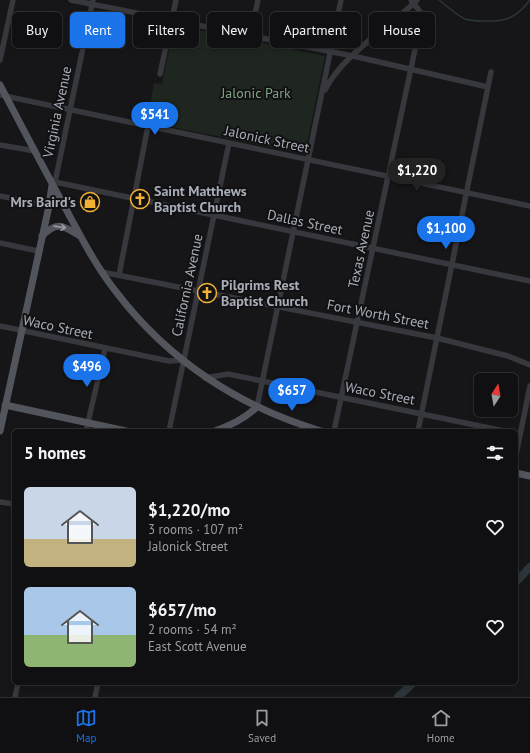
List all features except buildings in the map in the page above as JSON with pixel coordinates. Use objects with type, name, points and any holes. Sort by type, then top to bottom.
[{"type":"main road","points":[[0,85],[3,96],[54,184],[81,236],[102,272],[130,310],[163,344],[205,378],[274,415],[315,429]]},
{"type":"main road","points":[[0,430],[3,404],[54,184]]},
{"type":"main road","points":[[42,236],[52,227],[62,226],[81,236]]},
{"type":"main road","points":[[3,404],[118,429]]},
{"type":"main road","points":[[221,429],[232,425],[247,416],[257,407]]},
{"type":"main road","points":[[518,473],[530,476]]},
{"type":"street","points":[[0,60],[14,0]]},
{"type":"street","points":[[71,0],[92,2],[134,12]]},
{"type":"street","points":[[174,12],[176,0]]},
{"type":"street","points":[[255,12],[258,0]]},
{"type":"street","points":[[257,407],[342,0]]},
{"type":"street","points":[[322,96],[333,77],[353,56],[414,1]]},
{"type":"street","name":"Texas Avenue","points":[[334,429],[422,18],[414,1]]},
{"type":"street","name":"Virginia Avenue","points":[[54,184],[92,2]]},
{"type":"street","points":[[262,38],[353,56],[488,87]]},
{"type":"street","points":[[160,74],[166,48]]},
{"type":"street","points":[[418,429],[491,72]]},
{"type":"street","name":"Jalonick Street","points":[[3,96],[530,206]]},
{"type":"street","points":[[119,275],[148,126]]},
{"type":"street","name":"California Avenue","points":[[169,429],[229,143]]},
{"type":"street","points":[[0,145],[35,152]]},
{"type":"street","name":"Dallas Street","points":[[54,184],[214,215],[452,266],[530,281]]},
{"type":"street","points":[[0,196],[49,206]]},
{"type":"street","points":[[0,243],[38,251]]},
{"type":"street","name":"Fort Worth Street","points":[[102,272],[437,338],[508,356],[530,365]]},
{"type":"street","name":"Waco Street","points":[[0,326],[105,349],[169,361],[183,360]]},
{"type":"street","points":[[86,429],[105,349]]},
{"type":"street","name":"Waco Street","points":[[205,378],[228,374],[494,429]]},
{"type":"street","points":[[519,434],[530,386]]},
{"type":"street","points":[[0,502],[12,504]]},
{"type":"street","points":[[15,697],[18,685]]},
{"type":"street","points":[[95,697],[98,685]]},
{"type":"green space","name":"Jalonic Park","points":[[199,30],[207,32],[207,48],[262,48],[262,43],[270,45],[270,48],[286,48],[325,56],[305,154],[147,122],[154,83],[162,84],[169,48],[199,48]]},
{"type":"waterway","points":[[439,0],[455,13],[465,19],[474,21],[505,20],[515,15],[530,0]]},
{"type":"waterway","points":[[518,580],[530,567]]},
{"type":"waterway","points":[[398,697],[411,685]]},
{"type":"place","name":"Saint Matthews Baptist Church","points":[[140,199]]},
{"type":"place","name":"Mrs Baird's","points":[[90,202]]},
{"type":"place","name":"Pilgrims Rest Baptist Church","points":[[207,293]]}]
